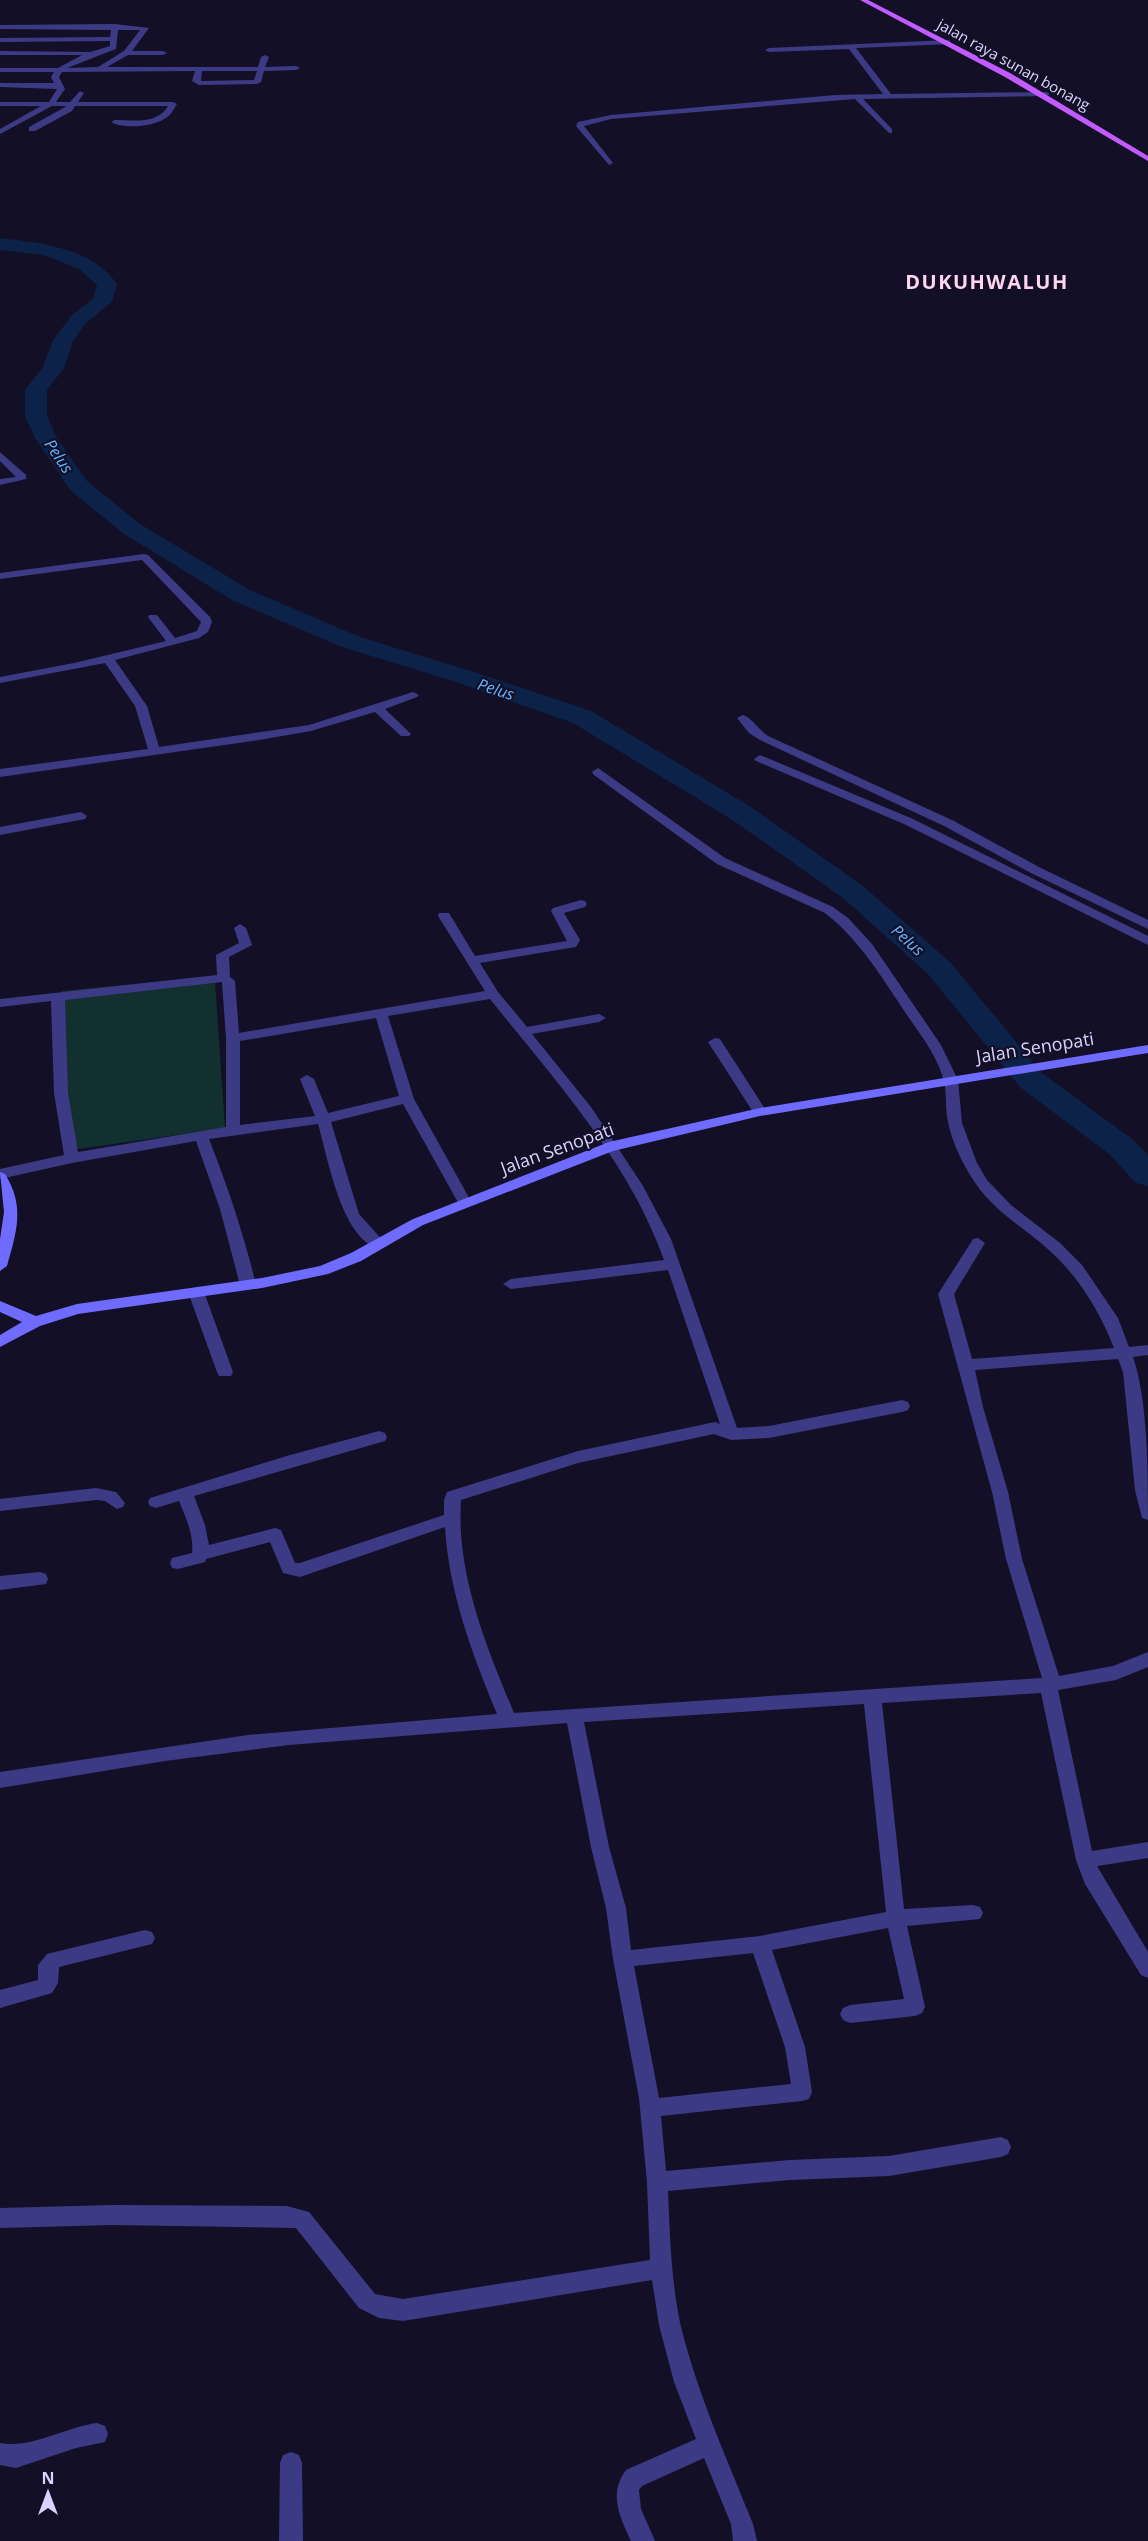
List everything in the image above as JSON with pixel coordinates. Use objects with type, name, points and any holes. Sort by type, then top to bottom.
[{"type":"main road","name":"jalan raya sunan bonang","points":[[863,0],[949,42],[1046,94],[1148,159]]},
{"type":"main road","name":"Jalan Senopati","points":[[0,1342],[35,1322],[77,1309],[248,1285],[323,1270],[356,1257],[418,1222],[609,1147],[760,1112],[1148,1049]]},
{"type":"main road","points":[[0,1176],[9,1195],[10,1217],[0,1265]]},
{"type":"main road","points":[[0,1306],[35,1322]]},
{"type":"street","points":[[0,132],[55,104],[61,89],[55,77],[74,61],[113,47],[119,26]]},
{"type":"street","points":[[0,27],[141,26],[145,28],[127,52],[98,70]]},
{"type":"street","points":[[0,40],[116,39]]},
{"type":"street","points":[[770,50],[949,42]]},
{"type":"street","points":[[851,47],[888,95]]},
{"type":"street","points":[[127,52],[163,53]]},
{"type":"street","points":[[0,53],[99,53]]},
{"type":"street","points":[[199,69],[196,81],[199,83],[257,82],[265,57]]},
{"type":"street","points":[[0,70],[296,68]]},
{"type":"street","points":[[0,85],[60,85]]},
{"type":"street","points":[[32,129],[73,104],[80,93]]},
{"type":"street","points":[[609,163],[580,126],[581,124],[611,117],[856,96],[1046,94]]},
{"type":"street","points":[[856,96],[889,131]]},
{"type":"street","points":[[0,104],[173,104],[170,114],[162,119],[115,122]]},
{"type":"street","points":[[0,123],[19,123]]},
{"type":"street","points":[[0,455],[22,477],[0,482]]},
{"type":"street","points":[[0,576],[144,557],[206,619],[207,625],[202,632],[109,660],[66,670],[0,680]]},
{"type":"street","points":[[153,617],[173,642]]},
{"type":"street","points":[[109,660],[141,706],[155,753]]},
{"type":"street","points":[[0,773],[155,753],[311,728],[377,708],[413,694]]},
{"type":"street","points":[[377,708],[405,734]]},
{"type":"street","points":[[743,718],[753,731],[764,738],[948,823],[1035,870],[1148,925]]},
{"type":"street","points":[[760,759],[811,778],[952,840],[1148,941]]},
{"type":"street","points":[[598,772],[721,861],[804,897],[843,921],[867,947],[908,1003],[934,1045],[955,1123],[970,1163],[982,1183],[1006,1208],[1055,1247],[1077,1269],[1110,1318],[1131,1372],[1148,1514]]},
{"type":"street","points":[[0,831],[81,816]]},
{"type":"street","points":[[472,960],[571,944],[574,940],[557,911],[581,904]]},
{"type":"street","points":[[444,916],[493,994],[586,1110],[636,1186],[664,1239],[731,1434]]},
{"type":"street","points":[[233,1130],[233,1038],[228,981],[224,978],[222,955],[246,945],[240,928]]},
{"type":"street","points":[[0,1003],[224,978]]},
{"type":"street","points":[[233,1038],[493,994]]},
{"type":"street","points":[[58,997],[61,1093],[72,1158]]},
{"type":"street","points":[[381,1014],[407,1099],[465,1203]]},
{"type":"street","points":[[523,1032],[599,1018]]},
{"type":"street","points":[[715,1042],[760,1112]]},
{"type":"street","points":[[308,1078],[352,1215],[362,1229],[379,1244]]},
{"type":"street","points":[[0,1176],[72,1158],[233,1130],[323,1119],[407,1099]]},
{"type":"street","points":[[201,1136],[225,1198],[241,1251],[248,1285]]},
{"type":"street","points":[[978,1243],[946,1294],[948,1308],[966,1365],[975,1407],[1000,1492],[1014,1559],[1051,1684],[1085,1860],[1092,1878],[1148,1969]]},
{"type":"street","points":[[511,1284],[671,1264]]},
{"type":"street","points":[[196,1292],[225,1372]]},
{"type":"street","points":[[966,1365],[1031,1359],[1061,1360],[1148,1350]]},
{"type":"street","points":[[509,1721],[467,1613],[456,1567],[452,1498],[454,1495],[579,1456],[694,1431],[715,1428],[731,1434],[769,1432],[902,1406]]},
{"type":"street","points":[[156,1502],[290,1461],[379,1437]]},
{"type":"street","points":[[0,1505],[96,1494],[110,1496],[117,1503]]},
{"type":"street","points":[[185,1494],[199,1538],[201,1554]]},
{"type":"street","points":[[178,1563],[199,1557],[201,1554],[274,1534],[289,1568],[300,1570],[453,1518]]},
{"type":"street","points":[[0,1583],[40,1579]]},
{"type":"street","points":[[0,1780],[134,1759],[329,1734],[574,1715],[1051,1684],[1116,1673],[1144,1664]]},
{"type":"street","points":[[850,2014],[915,2007],[897,1918],[879,1696]]},
{"type":"street","points":[[574,1715],[600,1847],[616,1908],[650,2108],[657,2182],[661,2268],[670,2325],[685,2382],[742,2524],[746,2541]]},
{"type":"street","points":[[1085,1860],[1148,1850]]},
{"type":"street","points":[[623,1959],[760,1944],[897,1918],[974,1913]]},
{"type":"street","points":[[0,1999],[45,1987],[48,1983],[48,1965],[54,1959],[145,1938]]},
{"type":"street","points":[[650,2108],[802,2092],[795,2047],[760,1944]]},
{"type":"street","points":[[657,2182],[790,2170],[889,2166],[1001,2147]]},
{"type":"street","points":[[0,2218],[112,2215],[287,2216],[302,2219],[367,2301],[379,2307],[403,2310],[525,2292],[661,2268]]},
{"type":"street","points":[[0,2454],[16,2457],[76,2436],[97,2434]]},
{"type":"street","points":[[643,2541],[626,2496],[629,2484],[634,2478],[710,2444]]},
{"type":"street","points":[[291,2463],[291,2541]]},
{"type":"green space","points":[[194,978],[215,980],[225,1128],[65,1151],[62,991]]},
{"type":"waterway","name":"Pelus","points":[[0,244],[48,250],[86,265],[107,284],[102,302],[79,319],[63,340],[53,368],[36,390],[36,416],[46,438],[79,486],[132,529],[241,595],[351,642],[462,676],[582,717],[741,813],[853,892],[939,968],[1031,1080],[1120,1146],[1148,1175]]},
{"type":"district","name":"DUKUHWALUH","points":[[987,281]]}]
